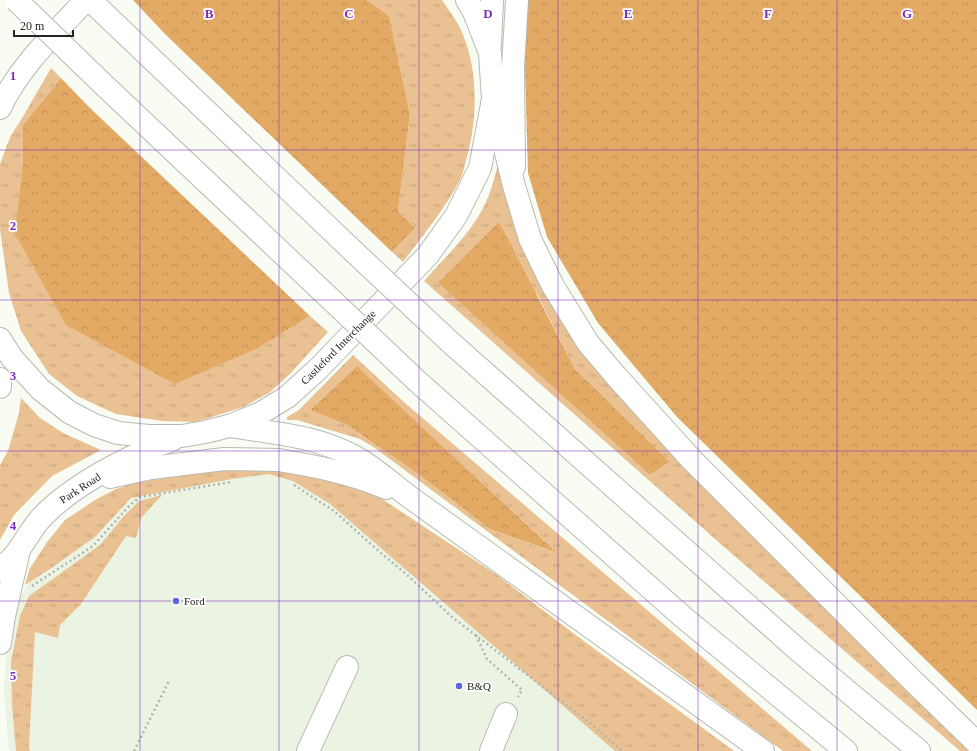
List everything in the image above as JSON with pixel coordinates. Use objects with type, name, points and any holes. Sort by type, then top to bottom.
[{"type":"main road","points":[[16,0],[417,381],[683,617],[846,751]]},
{"type":"main road","points":[[0,108],[18,78],[40,50],[86,0]]},
{"type":"main road","points":[[90,0],[450,342],[798,650],[919,751]]},
{"type":"main road","name":"Castleford Interchange","points":[[0,339],[12,358],[40,390],[69,412],[94,425],[118,433],[150,436],[182,436],[205,432],[229,426],[261,413],[287,397],[318,369],[428,255],[456,216],[480,168],[493,99],[490,53],[474,12],[467,0]]},
{"type":"main road","points":[[490,53],[492,0]]},
{"type":"main road","points":[[514,186],[513,67],[517,0]]},
{"type":"main road","points":[[493,99],[514,186],[530,238],[553,286],[588,343],[692,460],[977,743]]},
{"type":"main road","points":[[0,379],[0,386]]},
{"type":"main road","points":[[229,426],[295,436],[326,444],[362,461],[411,498],[763,751]]},
{"type":"main road","name":"Park Road","points":[[0,570],[20,549],[30,532],[41,518],[69,493],[148,449],[182,436]]},
{"type":"main road","points":[[89,481],[151,468],[224,459],[278,460],[335,470],[373,482],[411,498]]},
{"type":"main road","points":[[0,643],[4,616],[20,549]]},
{"type":"main road","points":[[308,751],[347,667]]},
{"type":"main road","points":[[491,751],[506,714]]},
{"type":"path","points":[[29,590],[93,546],[130,505],[140,497],[231,482]]},
{"type":"path","points":[[293,484],[334,511],[405,573],[452,617],[586,720],[623,751]]},
{"type":"path","points":[[475,635],[487,659],[522,690],[506,714]]},
{"type":"path","points":[[134,751],[169,681]]},
{"type":"shaded area","points":[[211,468],[303,473],[641,751],[9,751],[4,689],[7,649],[17,602],[57,539],[91,509]]},
{"type":"green space","points":[[133,0],[367,0],[389,16],[410,114],[398,211],[415,228],[392,252],[165,34]]},
{"type":"green space","points":[[367,0],[442,0],[460,28],[466,43],[473,74],[475,106],[474,122],[468,153],[461,177],[441,212],[403,262],[392,252],[415,228],[398,211],[410,114],[389,16]]},
{"type":"green space","points":[[523,0],[977,0],[977,710],[677,417],[598,323],[547,237],[528,173]]},
{"type":"green space","points":[[51,68],[61,78],[23,125],[23,164],[260,347],[310,316],[328,332],[290,374],[269,393],[243,407],[196,422],[162,421],[116,414],[77,396],[49,374],[21,331],[9,293],[0,229],[0,164],[11,135]]},
{"type":"green space","points":[[61,78],[90,108],[310,316],[260,347],[175,384],[66,325],[15,234],[23,164],[23,125]]},
{"type":"green space","points":[[499,160],[575,335],[973,751],[960,751],[723,546],[424,281],[460,241],[477,219],[489,195]],"holes":[[[438,283],[537,294],[575,369],[670,462],[650,475]]]},
{"type":"green space","points":[[499,222],[575,369],[670,462],[650,475],[438,283]]},
{"type":"green space","points":[[353,355],[405,403],[812,751],[783,751],[375,448],[360,439],[297,420],[287,420],[287,417],[299,410]],"holes":[[[357,366],[556,552],[490,529],[418,474],[347,425],[310,410]]]},
{"type":"green space","points":[[357,366],[557,553],[490,529],[418,474],[347,425],[310,410]]},
{"type":"green space","points":[[21,398],[40,418],[63,433],[101,450],[52,476],[14,515],[0,540],[0,465],[8,451],[19,413]]},
{"type":"green space","points":[[261,462],[370,491],[497,575],[577,636],[734,751],[615,751],[330,504],[293,481],[268,474],[232,479],[131,498],[95,537],[25,585],[29,570],[47,542],[65,520],[95,500],[116,489],[165,473]]},
{"type":"green space","points":[[162,495],[141,518],[136,538],[126,536],[81,604],[60,625],[58,638],[35,632],[29,746],[30,751],[16,751],[12,705],[11,661],[20,616],[29,596],[100,545],[124,516],[139,501]]},
{"type":"place","name":"Ford","points":[[176,601]]},
{"type":"place","name":"B&Q","points":[[459,686]]}]
